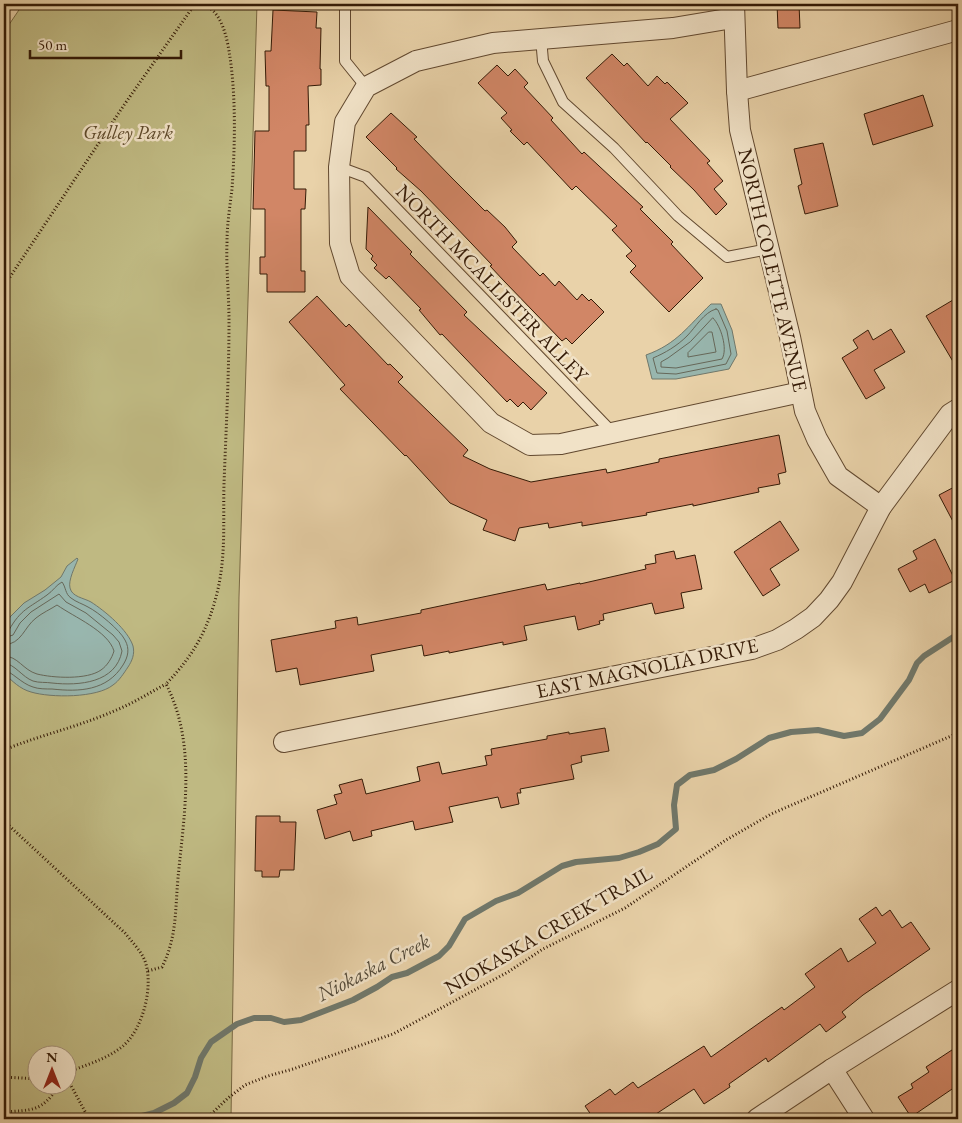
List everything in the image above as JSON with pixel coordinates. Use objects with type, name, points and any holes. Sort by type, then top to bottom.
[{"type":"street","points":[[734,11],[673,28],[494,42],[416,61],[366,87],[345,122],[339,167],[340,243],[350,276],[491,423],[530,445],[561,444],[801,392]]},
{"type":"street","name":"NORTH COLETTE AVENUE","points":[[734,11],[740,130],[805,411],[817,439],[838,476],[881,507]]},
{"type":"street","points":[[737,91],[958,30]]},
{"type":"street","name":"EAST MAGNOLIA DRIVE","points":[[284,742],[752,649],[777,640],[813,617],[829,600],[842,582],[881,507],[950,414],[958,410]]},
{"type":"street","points":[[757,1119],[832,1069],[958,990]]},
{"type":"street","points":[[832,1069],[864,1119]]},
{"type":"lane","points":[[345,4],[345,61],[366,87]]},
{"type":"lane","points":[[541,38],[543,61],[563,102],[614,148],[678,216],[727,257],[769,249]]},
{"type":"lane","name":"NORTH MCALLISTER ALLEY","points":[[339,167],[366,178],[613,433]]},
{"type":"path","points":[[4,286],[124,105],[195,4]]},
{"type":"path","points":[[4,750],[30,739],[115,711],[166,684],[182,668],[198,645],[211,616],[224,555],[229,319],[227,239],[234,159],[230,58],[225,32],[217,14],[206,5],[200,4]]},
{"type":"path","points":[[148,971],[162,967],[170,951],[175,925],[184,810],[186,775],[184,744],[176,702],[166,684]]},
{"type":"path","name":"NIOKASKA CREEK TRAIL","points":[[206,1119],[245,1085],[394,1034],[508,972],[543,949],[625,908],[726,840],[771,814],[958,732]]},
{"type":"path","points":[[4,821],[125,933],[140,952],[148,971],[146,1003],[136,1030],[124,1045],[106,1057],[78,1068]]},
{"type":"path","points":[[4,1078],[28,1079]]},
{"type":"path","points":[[4,1112],[24,1111],[39,1107],[51,1096]]},
{"type":"path","points":[[76,1096],[88,1119]]},
{"type":"green space","name":"Gulley Park","points":[[23,4],[257,4],[239,597],[231,1119],[4,1119],[4,32]]},
{"type":"water","points":[[711,304],[721,304],[732,330],[737,355],[729,369],[676,379],[652,379],[646,355],[657,351],[674,340]]},
{"type":"water","points":[[77,558],[70,581],[71,591],[97,606],[121,627],[133,646],[132,660],[115,683],[106,689],[96,692],[85,695],[62,696],[27,691],[4,673],[4,635],[10,617],[24,603],[61,577],[67,566]]},
{"type":"building","points":[[777,4],[799,4],[800,28],[778,28]]},
{"type":"building","points":[[273,10],[317,12],[316,28],[321,28],[321,85],[308,86],[309,125],[306,125],[306,151],[294,151],[294,189],[306,189],[305,209],[301,209],[301,271],[305,271],[305,292],[267,292],[267,274],[260,274],[260,257],[265,257],[265,209],[253,209],[255,131],[269,131],[269,86],[266,86],[265,51],[271,51]]},
{"type":"building","points":[[612,54],[624,66],[627,63],[648,86],[657,76],[665,84],[667,82],[688,103],[670,119],[710,161],[707,163],[723,181],[714,189],[727,204],[716,215],[586,78]]},
{"type":"building","points":[[497,65],[508,76],[515,69],[528,83],[524,87],[553,118],[551,120],[582,154],[584,152],[643,207],[640,209],[673,242],[671,244],[703,278],[669,312],[630,272],[636,266],[626,256],[632,251],[612,230],[617,226],[576,186],[572,190],[527,142],[524,145],[510,131],[512,130],[501,118],[507,113],[478,83]]},
{"type":"building","points":[[923,95],[933,126],[873,145],[864,114]]},
{"type":"building","points":[[391,113],[417,137],[414,139],[485,211],[487,210],[505,227],[517,242],[512,247],[540,276],[543,273],[555,286],[559,281],[577,300],[582,294],[589,301],[591,299],[604,312],[572,344],[566,338],[562,341],[451,222],[366,137]]},
{"type":"building","points":[[823,143],[838,206],[805,214],[798,186],[802,184],[794,149]]},
{"type":"building","points":[[368,207],[412,252],[410,254],[467,312],[464,315],[547,393],[531,410],[523,402],[518,407],[510,399],[507,402],[442,334],[440,335],[419,310],[421,309],[389,276],[386,279],[374,268],[377,265],[371,259],[373,256],[366,249]]},
{"type":"building","points":[[317,296],[346,327],[349,324],[388,365],[390,364],[403,377],[398,382],[468,450],[463,456],[490,469],[531,482],[606,469],[607,473],[659,462],[659,459],[779,435],[786,472],[778,474],[780,484],[758,488],[759,492],[582,526],[582,522],[549,528],[548,523],[519,528],[515,541],[483,530],[487,520],[450,503],[406,455],[340,389],[345,385],[289,322]]},
{"type":"building","points":[[958,297],[958,370],[926,316]]},
{"type":"building","points":[[891,329],[905,352],[874,370],[885,388],[866,399],[842,358],[858,348],[853,340],[868,330],[873,340]]},
{"type":"building","points":[[958,485],[958,531],[939,495]]},
{"type":"building","points":[[780,521],[799,550],[770,569],[780,585],[763,596],[734,552]]},
{"type":"building","points":[[935,539],[955,580],[929,593],[925,584],[910,592],[898,569],[917,559],[913,551]]},
{"type":"building","points":[[674,551],[676,559],[695,555],[702,589],[681,593],[684,608],[655,614],[652,603],[603,614],[604,620],[599,621],[600,624],[578,630],[575,616],[524,626],[527,640],[503,645],[503,642],[424,656],[422,645],[371,655],[374,671],[300,685],[297,668],[276,672],[271,640],[336,628],[335,621],[357,617],[358,625],[421,613],[421,610],[545,584],[547,590],[580,584],[646,569],[645,565],[656,563],[655,555]]},
{"type":"building","points":[[605,728],[609,751],[581,756],[582,762],[571,765],[574,779],[520,789],[521,793],[517,793],[519,804],[501,808],[498,797],[449,807],[453,822],[415,830],[413,821],[371,831],[372,836],[353,841],[350,831],[325,839],[317,810],[337,804],[334,795],[342,793],[339,785],[362,779],[366,794],[420,781],[417,767],[439,762],[442,774],[487,765],[485,756],[492,755],[491,749],[547,739],[547,736]]},
{"type":"building","points":[[256,816],[280,816],[280,822],[296,822],[294,870],[280,870],[279,877],[262,877],[262,871],[255,871]]},
{"type":"building","points":[[876,907],[882,916],[890,910],[902,928],[911,922],[930,949],[863,995],[842,1012],[846,1017],[826,1032],[820,1024],[768,1062],[766,1058],[729,1084],[730,1087],[704,1104],[694,1089],[656,1114],[660,1119],[594,1119],[585,1106],[610,1089],[615,1095],[633,1082],[638,1088],[704,1046],[711,1057],[782,1007],[784,1010],[815,987],[805,974],[841,948],[848,962],[876,943],[859,919]]},
{"type":"building","points":[[958,1046],[958,1085],[911,1117],[898,1097],[913,1088],[911,1084],[929,1072],[926,1067]]},
{"type":"waterway","name":"Niokaska Creek","points":[[130,1119],[154,1113],[174,1103],[187,1093],[201,1058],[211,1042],[237,1024],[254,1018],[271,1018],[284,1022],[301,1020],[353,1000],[392,977],[407,973],[439,956],[449,946],[465,919],[496,901],[518,893],[562,866],[576,862],[619,858],[658,844],[676,829],[674,805],[677,785],[690,775],[714,770],[736,759],[769,738],[791,732],[818,730],[844,736],[862,733],[880,719],[909,680],[917,663],[924,656],[958,634]]}]
